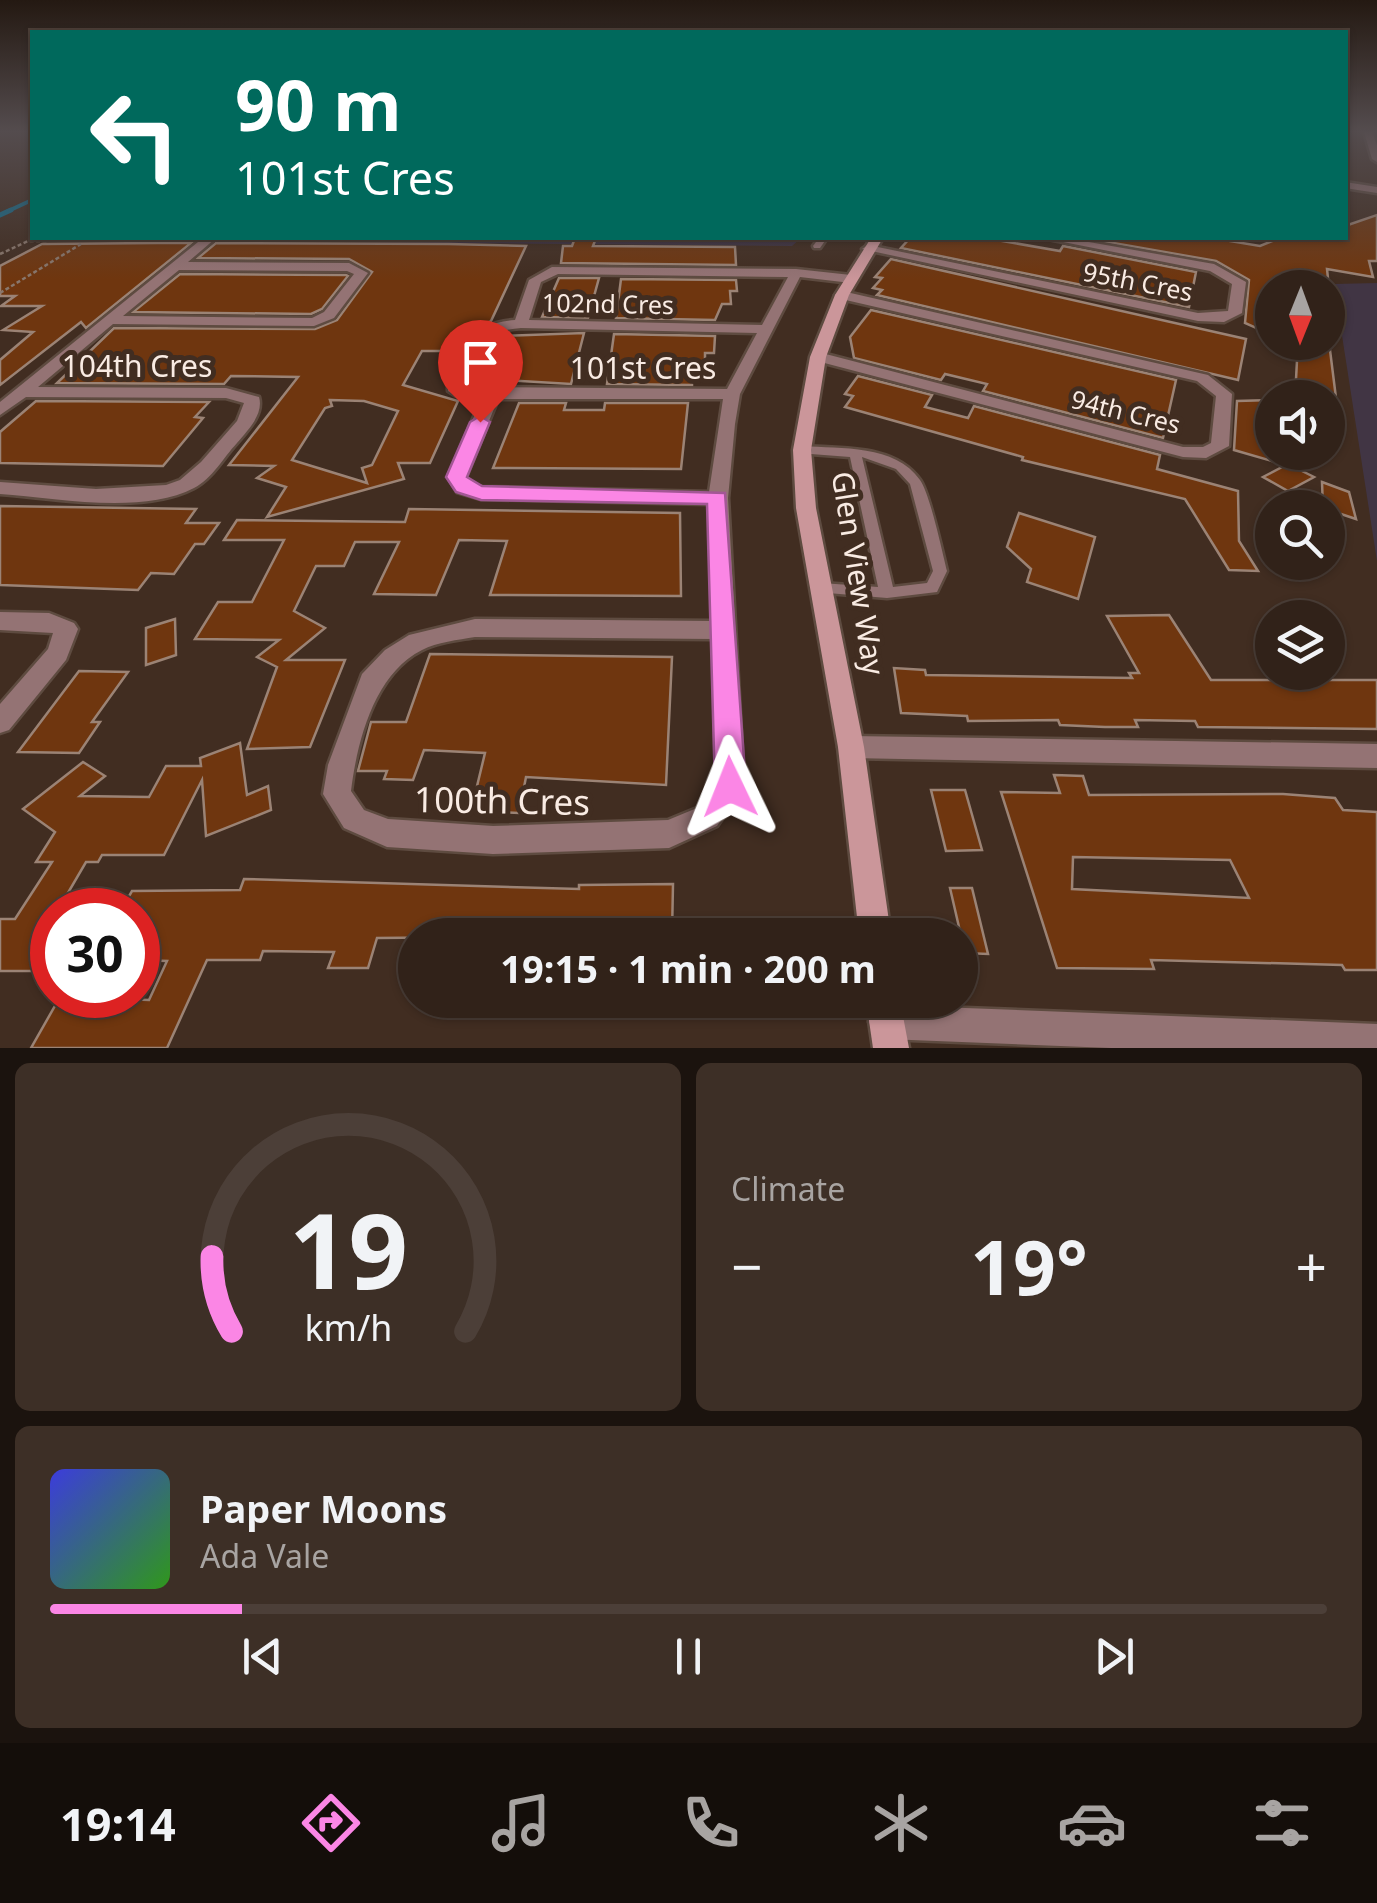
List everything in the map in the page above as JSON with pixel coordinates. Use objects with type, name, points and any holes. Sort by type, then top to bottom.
[{"type":"street","points":[[1348,185],[1377,190]]},
{"type":"street","points":[[0,410],[207,240]]},
{"type":"street","name":"95th Cres","points":[[872,243],[1198,317],[1224,318],[1235,313],[1239,282],[1214,268],[1061,240]]},
{"type":"street","name":"Glen View Way","points":[[872,243],[847,287],[818,358],[802,450],[821,588],[850,747],[873,918]]},
{"type":"street","points":[[110,320],[314,322],[329,315],[362,274],[349,266],[175,266]]},
{"type":"street","name":"102nd Cres","points":[[765,329],[521,324],[534,280],[556,270],[796,273],[847,287]]},
{"type":"street","points":[[724,630],[718,498],[732,394],[765,329],[793,286],[796,273]]},
{"type":"street","name":"94th Cres","points":[[818,358],[1182,452],[1206,453],[1220,446],[1224,394],[1202,378],[847,287]]},
{"type":"street","points":[[521,324],[486,329],[476,337],[454,382],[456,391],[492,394],[457,477],[464,488],[481,493],[718,498]]},
{"type":"street","name":"104th Cres","points":[[0,488],[134,493],[186,484],[204,471],[242,426],[252,411],[253,400],[226,393],[21,392]]},
{"type":"street","name":"101st Cres","points":[[492,394],[732,394]]},
{"type":"street","points":[[0,621],[48,622],[66,628],[58,653],[0,722]]},
{"type":"street","name":"100th Cres","points":[[475,628],[724,630],[730,787],[708,817],[668,834],[493,840],[387,832],[354,819],[337,794],[340,765],[371,681],[394,656],[417,642],[475,628]]},
{"type":"street","points":[[850,747],[1377,756]]},
{"type":"street","points":[[887,1023],[1377,1041]]},
{"type":"lane","points":[[802,450],[855,454],[900,466],[916,483],[940,570],[932,588],[887,593],[821,588]]},
{"type":"lane","points":[[855,454],[887,593]]},
{"type":"path","points":[[0,254],[28,241],[167,240]]},
{"type":"path","points":[[0,293],[85,242]]},
{"type":"shaded area","points":[[215,240],[799,240],[792,246]]},
{"type":"shaded area","points":[[1377,283],[1377,561],[1345,355],[1345,284]]},
{"type":"building","points":[[1377,215],[1377,261],[1369,261],[1373,277],[1345,270],[1255,270],[1255,327],[1245,323],[1249,280],[1216,261],[1096,240],[1224,240],[1260,246],[1275,240],[1348,240],[1348,225]]},
{"type":"building","points":[[574,240],[595,240],[593,246],[735,247],[736,265],[561,263],[563,246],[572,246]]},
{"type":"building","points":[[908,240],[997,240],[1060,251],[1063,246],[1196,272],[1189,307],[901,248]]},
{"type":"building","points":[[191,243],[86,328],[81,322],[0,385],[0,360],[33,332],[3,330],[42,306],[1,306],[15,296],[0,296],[0,266],[42,244]]},
{"type":"building","points":[[216,243],[526,246],[491,321],[474,330],[454,351],[422,351],[403,385],[458,401],[430,463],[398,463],[404,479],[267,517],[286,487],[257,478],[274,466],[229,465],[298,377],[231,376],[224,384],[57,383],[114,328],[315,329],[337,320],[372,272],[349,259],[198,258]],"holes":[[[330,400],[364,401],[398,411],[372,465],[362,468],[367,483],[292,460],[325,408],[332,406]]]},
{"type":"building","points":[[891,259],[1246,339],[1238,380],[877,295],[882,290],[873,288],[882,278],[875,277]]},
{"type":"building","points":[[180,274],[348,276],[322,309],[311,314],[133,312]]},
{"type":"building","points":[[559,278],[599,278],[588,318],[542,317]]},
{"type":"building","points":[[621,279],[736,280],[737,291],[730,291],[731,304],[722,304],[715,320],[616,318]]},
{"type":"building","points":[[871,310],[1176,380],[1163,438],[983,391],[987,384],[945,374],[941,380],[854,358],[850,337]]},
{"type":"building","points":[[584,333],[571,384],[469,378],[477,354],[498,336]]},
{"type":"building","points":[[614,334],[715,336],[714,353],[705,353],[705,370],[692,370],[692,385],[607,384]]},
{"type":"building","points":[[1297,360],[1331,360],[1334,380],[1296,380]]},
{"type":"building","points":[[858,376],[932,395],[925,407],[968,418],[974,406],[1160,455],[1157,469],[1238,491],[1239,541],[1255,571],[1229,570],[1185,499],[1022,460],[1023,457],[845,407],[853,396],[845,394]]},
{"type":"building","points":[[1255,400],[1255,456],[1234,450],[1237,401]]},
{"type":"building","points":[[36,401],[209,402],[195,417],[203,418],[163,466],[0,463],[0,432]]},
{"type":"building","points":[[519,403],[566,403],[564,410],[604,410],[605,403],[688,403],[681,469],[493,468]]},
{"type":"building","points":[[1276,470],[1300,470],[1314,477],[1286,490],[1263,477]]},
{"type":"building","points":[[1322,482],[1344,490],[1322,490]]},
{"type":"building","points":[[1345,491],[1349,492],[1356,519],[1345,515]]},
{"type":"building","points":[[0,506],[196,509],[186,523],[219,523],[204,544],[195,544],[174,574],[151,573],[138,590],[0,585]]},
{"type":"building","points":[[409,509],[680,513],[681,596],[490,595],[507,541],[459,540],[436,595],[374,594],[399,542],[355,542],[344,566],[316,566],[294,611],[325,628],[286,660],[345,660],[310,747],[247,749],[277,667],[257,657],[279,640],[195,639],[218,602],[252,602],[284,540],[224,540],[237,520],[405,522]]},
{"type":"building","points":[[1019,513],[1095,537],[1078,599],[1027,582],[1031,569],[1007,547]]},
{"type":"building","points":[[1169,615],[1211,680],[1255,680],[1255,690],[1345,690],[1345,680],[1377,680],[1377,729],[1198,727],[1195,721],[1135,720],[1138,727],[1105,727],[1060,725],[1058,720],[968,721],[967,716],[901,713],[894,668],[925,670],[926,675],[1132,678],[1129,673],[1139,673],[1107,616]]},
{"type":"building","points":[[175,619],[176,655],[146,665],[146,628]]},
{"type":"building","points":[[430,654],[672,657],[666,785],[526,777],[519,813],[471,811],[485,753],[424,750],[413,780],[384,779],[387,771],[358,771],[371,722],[406,722]]},
{"type":"building","points":[[79,671],[128,672],[92,722],[100,722],[79,753],[18,752]]},
{"type":"building","points":[[240,743],[247,795],[268,786],[271,810],[206,836],[202,780],[164,855],[102,855],[98,862],[86,862],[71,888],[35,888],[52,862],[36,862],[55,832],[23,809],[83,762],[105,776],[80,796],[149,797],[166,766],[201,766],[200,758]]},
{"type":"building","points":[[1054,775],[1083,776],[1089,795],[1283,794],[1335,798],[1343,810],[1377,812],[1377,970],[1345,970],[1342,965],[1151,960],[1154,969],[1057,968],[1001,792],[1060,793]],"holes":[[[1073,857],[1230,860],[1249,898],[1072,889]]]},
{"type":"building","points":[[931,790],[965,790],[982,850],[946,851]]},
{"type":"building","points":[[244,879],[579,889],[579,885],[673,884],[672,918],[398,918],[398,938],[377,938],[368,968],[328,968],[334,952],[263,951],[260,960],[207,960],[167,1048],[31,1048],[48,1018],[160,1018],[160,976],[167,961],[160,961],[160,891],[240,890]]},
{"type":"building","points":[[950,888],[972,888],[988,954],[978,954],[978,918],[957,918]]},
{"type":"building","points":[[30,896],[30,971],[0,971],[0,919],[15,919]]},
{"type":"waterway","points":[[6,212],[30,201]]},
{"type":"waterway","points":[[0,215],[11,210]]},
{"type":"route","points":[[480,422],[457,477],[464,488],[481,493],[718,498],[730,787]]}]
